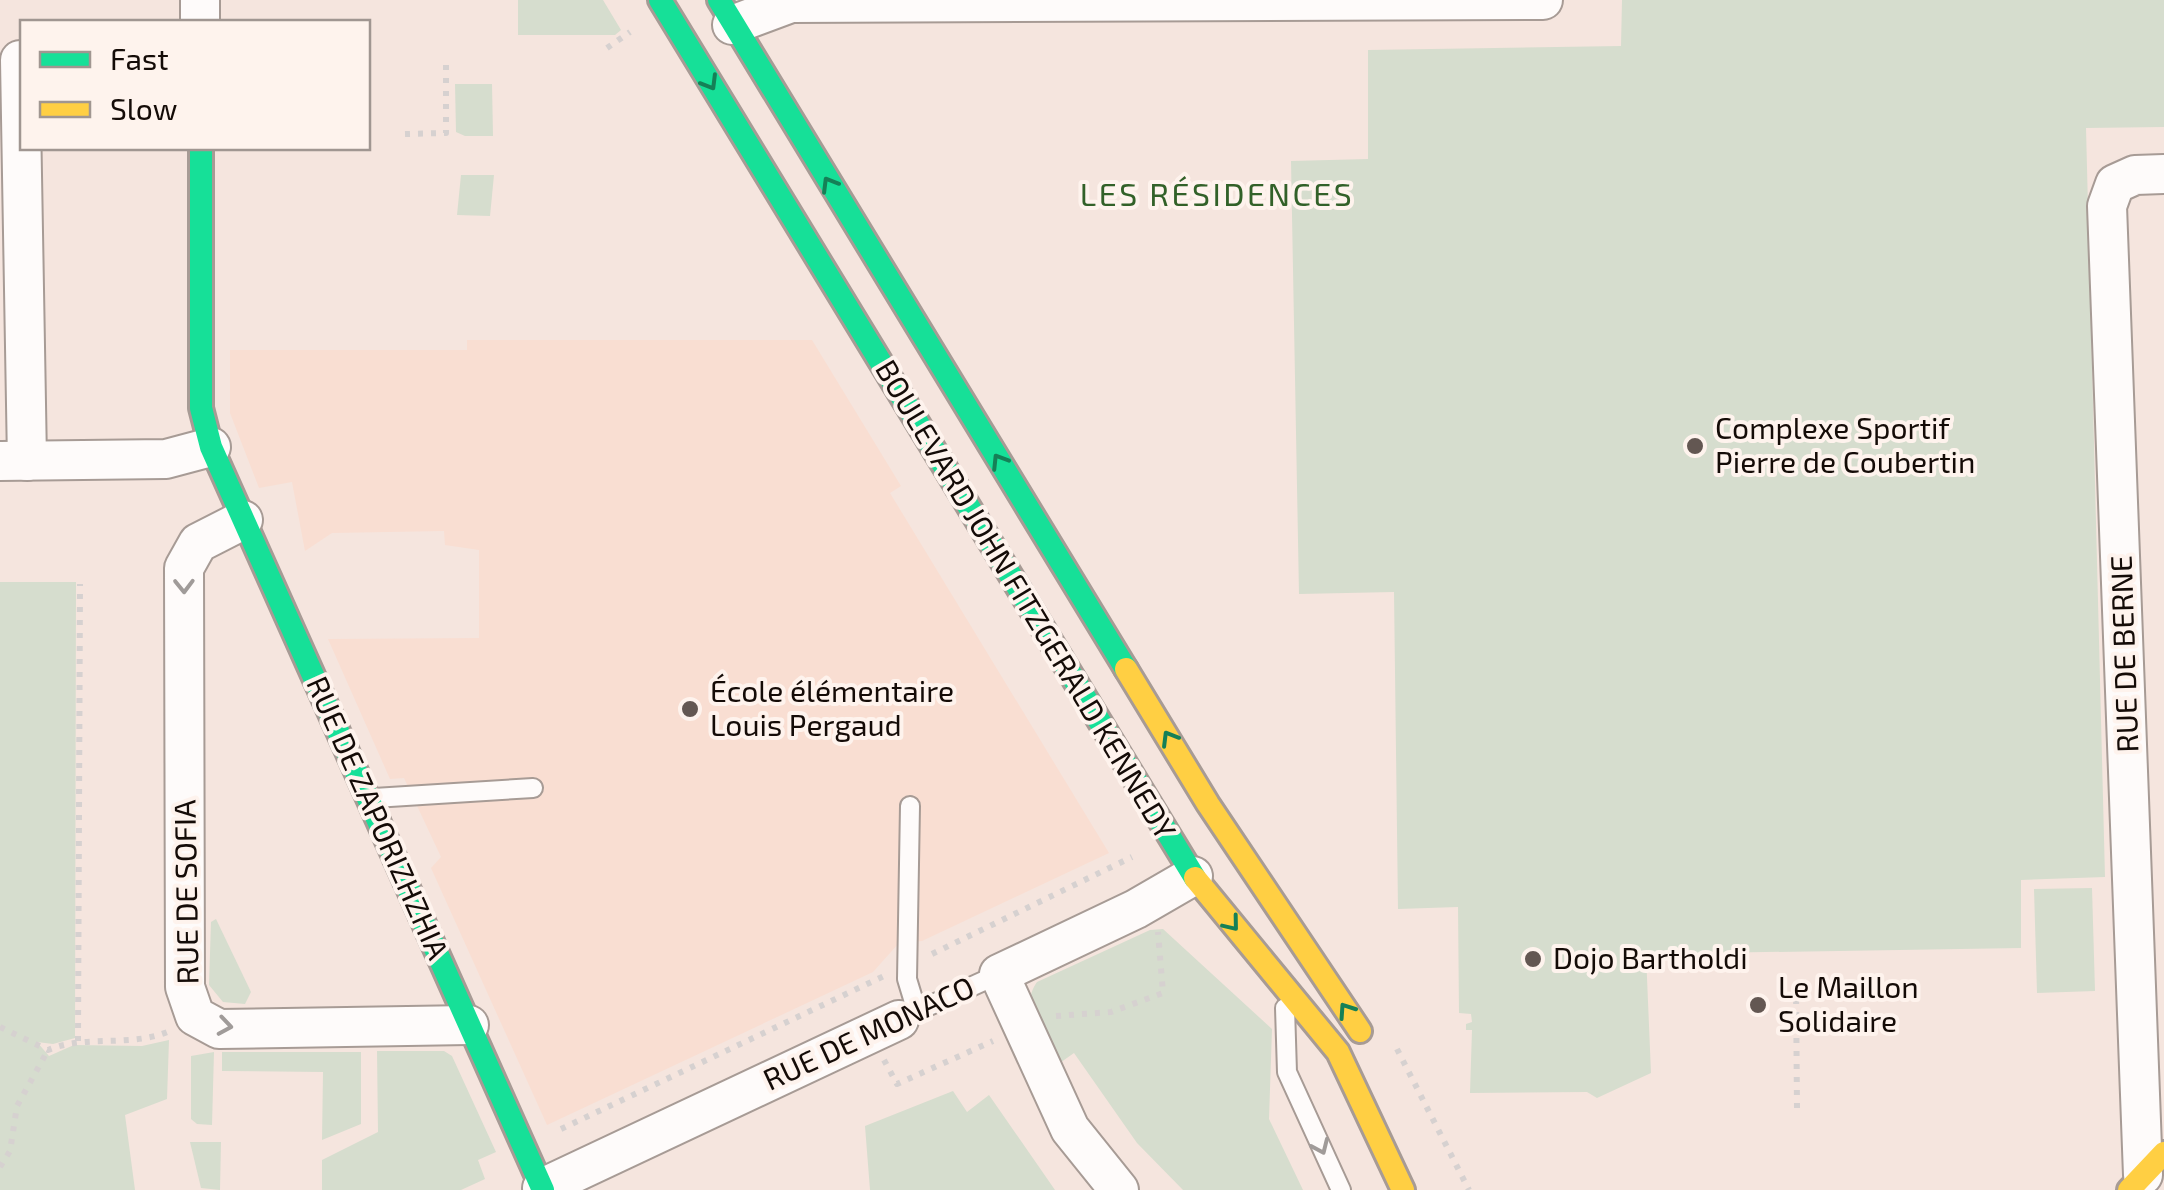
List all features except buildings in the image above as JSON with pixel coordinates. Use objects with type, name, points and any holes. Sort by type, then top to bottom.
[{"type":"main road","name":"BOULEVARD JOHN FITZGERALD KENNEDY","points":[[660,0],[1193,876],[1338,1052],[1402,1190]]},
{"type":"main road","name":"BOULEVARD JOHN FITZGERALD KENNEDY","points":[[725,12],[1208,804],[1375,1058]]},
{"type":"main road","name":"RUE DE ZAPORIZHZHIA","points":[[201,150],[201,408],[211,447],[470,1025],[535,1187]]},
{"type":"street","points":[[725,12],[790,3],[1543,0]]},
{"type":"street","points":[[14,60],[13,461],[166,459],[211,447]]},
{"type":"street","name":"RUE DE BERNE","points":[[2145,1173],[2147,783],[2107,206],[2115,184],[2135,175],[2164,174]]},
{"type":"street","name":"RUE DE SOFIA","points":[[243,520],[198,543],[184,568],[185,988],[195,1016],[218,1029],[470,1025]]},
{"type":"street","name":"RUE DE MONACO","points":[[999,974],[1156,899],[1193,876]]},
{"type":"street","points":[[999,974],[1070,1129],[1118,1190]]},
{"type":"street","name":"RUE DE MONACO","points":[[535,1187],[908,1016]]},
{"type":"lane","points":[[368,798],[533,788]]},
{"type":"lane","points":[[908,1016],[910,806]]},
{"type":"lane","name":"RUE DE MONACO","points":[[908,1016],[999,974]]},
{"type":"lane","points":[[1284,987],[1287,1072],[1341,1190]]},
{"type":"path","points":[[607,48],[631,31]]},
{"type":"path","points":[[405,134],[446,133],[446,63]]},
{"type":"path","points":[[78,1042],[80,584]]},
{"type":"path","points":[[1022,1028],[1063,1013],[1111,1012],[1163,993],[1156,899]]},
{"type":"path","points":[[1796,986],[1796,1108]]},
{"type":"path","points":[[0,1027],[48,1050],[78,1042],[142,1042],[195,1016]]},
{"type":"path","points":[[0,1167],[10,1152],[18,1106],[48,1050]]},
{"type":"shaded area","points":[[467,340],[812,340],[901,486],[890,493],[1109,853],[922,941],[899,943],[873,972],[547,1125],[431,868],[441,857],[404,778],[390,779],[328,639],[479,638],[479,550],[445,545],[444,531],[332,533],[305,551],[292,482],[259,488],[230,413],[230,350],[467,350]]},
{"type":"green space","points":[[518,0],[603,0],[621,30],[615,35],[518,35]]},
{"type":"green space","name":"Complexe Sportif Pierre de Coubertin","points":[[1622,0],[2164,0],[2164,127],[2086,128],[2105,877],[2021,880],[2021,948],[1646,954],[1651,1073],[1597,1098],[1587,1092],[1470,1093],[1472,1030],[1466,1030],[1466,1024],[1472,1022],[1471,1014],[1459,1013],[1458,907],[1398,909],[1394,592],[1299,594],[1291,161],[1368,159],[1368,50],[1621,46]]},
{"type":"green space","points":[[455,84],[492,84],[493,136],[465,136],[456,132]]},
{"type":"green space","points":[[461,175],[494,175],[490,216],[457,215]]},
{"type":"green space","points":[[0,582],[76,582],[75,1038],[53,1044],[37,1042],[49,1056],[74,1045],[142,1046],[169,1040],[167,1099],[125,1115],[135,1190],[0,1190]]},
{"type":"green space","points":[[2092,888],[2095,991],[2037,993],[2034,889]]},
{"type":"green space","points":[[216,919],[251,992],[245,1004],[223,1002],[209,985],[211,922]]},
{"type":"green space","points":[[1163,929],[1272,1029],[1269,1119],[1303,1190],[1183,1190],[1137,1143],[1074,1053],[1057,1065],[1040,1034],[1030,1002],[1037,982],[1150,930]]},
{"type":"green space","points":[[377,1051],[444,1051],[452,1056],[496,1152],[478,1160],[485,1179],[461,1190],[322,1190],[322,1160],[378,1132]]},
{"type":"green space","points":[[214,1052],[212,1125],[197,1124],[191,1119],[191,1056]]},
{"type":"green space","points":[[222,1052],[361,1052],[361,1124],[322,1140],[323,1072],[222,1071]]},
{"type":"green space","points":[[953,1091],[967,1112],[989,1095],[1055,1190],[870,1190],[865,1126]]},
{"type":"green space","points":[[190,1142],[221,1142],[220,1190],[201,1188]]},
{"type":"traffic: fast","points":[[660,0],[1195,878]]},
{"type":"traffic: fast","points":[[719,0],[1126,669]]},
{"type":"traffic: fast","points":[[201,150],[201,408],[211,447],[543,1190]]},
{"type":"traffic: slow","points":[[1126,669],[1208,804],[1360,1031]]},
{"type":"traffic: slow","points":[[1195,878],[1338,1052],[1403,1190]]},
{"type":"traffic: slow","points":[[2129,1190],[2164,1153]]},
{"type":"place","name":"Complexe Sportif Pierre de Coubertin","points":[[1695,446]]},
{"type":"place","name":"École élémentaire Louis Pergaud","points":[[690,709]]},
{"type":"place","name":"Dojo Bartholdi","points":[[1533,959]]},
{"type":"place","name":"Le Maillon Solidaire","points":[[1758,1005]]},
{"type":"district","name":"LES RÉSIDENCES","points":[[1217,195]]}]
